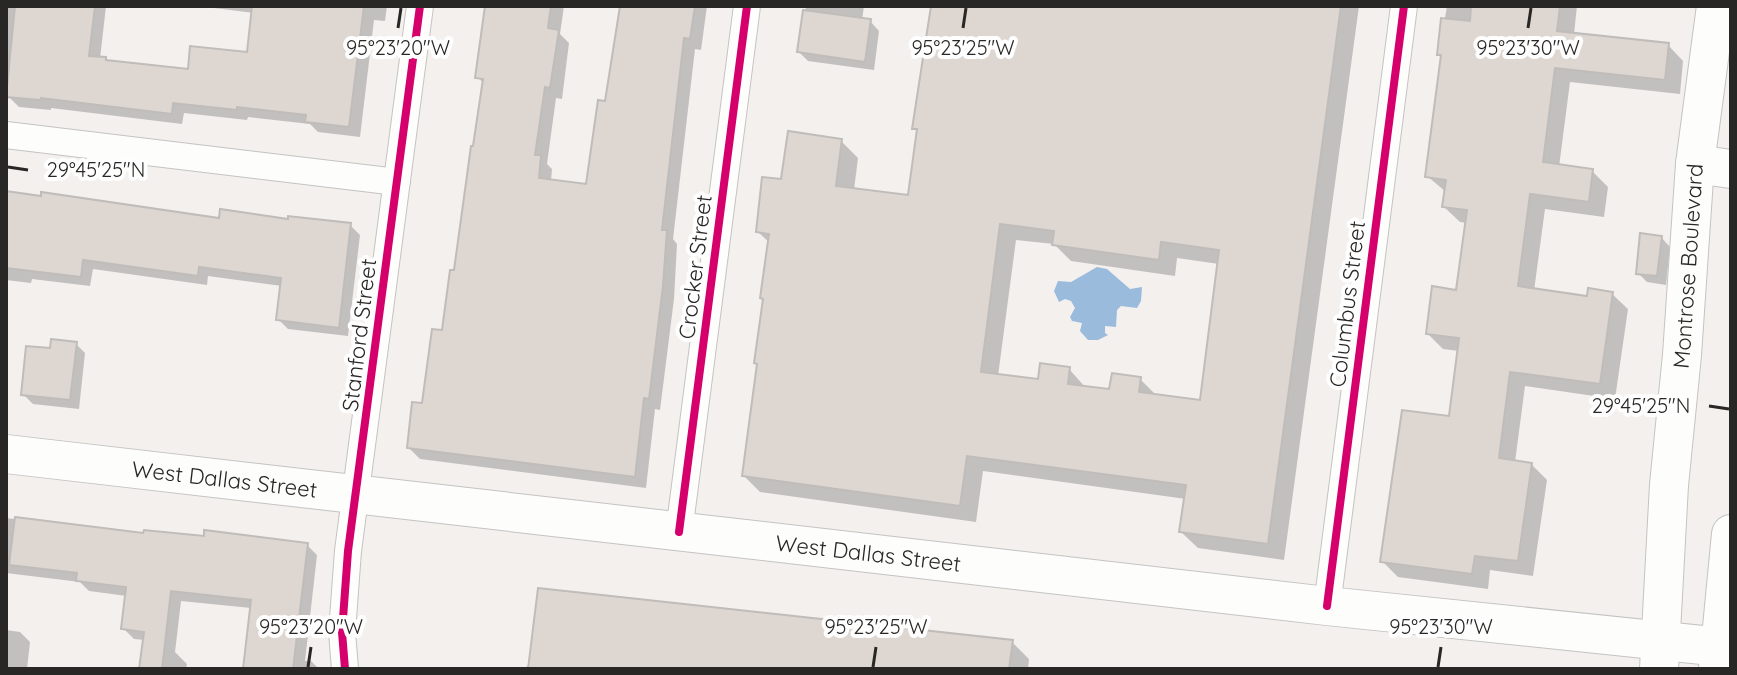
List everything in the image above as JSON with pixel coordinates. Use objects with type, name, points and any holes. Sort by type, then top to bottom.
[{"type":"main road","name":"Montrose Boulevard","points":[[1659,654],[1713,167],[1716,6]]},
{"type":"main road","name":"West Dallas Street","points":[[6,454],[1327,606],[1659,654],[1722,654]]},
{"type":"main road","points":[[1722,654],[1731,534]]},
{"type":"street","name":"Stanford Street","points":[[345,669],[342,632],[348,551],[420,6]]},
{"type":"street","name":"Crocker Street","points":[[679,532],[747,6]]},
{"type":"street","name":"Columbus Street","points":[[1327,606],[1404,6]]},
{"type":"street","points":[[6,135],[397,182]]},
{"type":"water","points":[[1097,267],[1107,269],[1130,289],[1142,287],[1141,301],[1137,308],[1121,306],[1117,310],[1116,327],[1105,326],[1108,335],[1098,340],[1088,340],[1080,331],[1082,323],[1072,321],[1070,317],[1075,308],[1071,301],[1065,299],[1059,302],[1054,291],[1058,281],[1071,282]]},
{"type":"building","points":[[15,6],[95,6],[89,56],[188,69],[190,46],[247,52],[252,6],[364,6],[349,127],[305,122],[306,115],[237,107],[237,110],[173,103],[172,114],[41,98],[6,97]]},
{"type":"building","points":[[485,6],[551,6],[548,28],[559,30],[550,88],[545,87],[535,155],[541,155],[539,178],[586,184],[598,100],[605,101],[620,6],[695,6],[690,39],[684,38],[662,230],[667,230],[663,286],[649,399],[644,398],[635,477],[407,448],[412,402],[422,403],[432,329],[442,330],[450,270],[454,270],[483,79],[475,78]]},
{"type":"building","points":[[931,6],[1341,6],[1268,544],[1179,532],[1186,485],[967,456],[960,506],[742,476],[757,364],[754,363],[763,299],[760,298],[769,234],[756,232],[762,177],[781,179],[788,131],[842,139],[836,186],[908,195],[917,129],[912,129]],"holes":[[[1000,224],[1054,231],[1052,245],[1159,260],[1161,242],[1219,250],[1200,400],[1139,392],[1141,377],[1112,373],[1109,389],[1068,384],[1070,367],[1040,363],[1038,379],[981,372]]]},
{"type":"building","points":[[1471,6],[1560,6],[1557,31],[1669,43],[1665,80],[1555,68],[1543,162],[1593,169],[1589,202],[1530,194],[1518,286],[1587,296],[1588,288],[1613,292],[1600,384],[1510,372],[1499,458],[1532,463],[1518,561],[1475,556],[1472,574],[1380,562],[1402,410],[1449,416],[1459,338],[1426,334],[1432,286],[1456,290],[1467,210],[1442,207],[1446,180],[1425,177],[1441,55],[1437,55],[1441,18],[1470,21]]},
{"type":"building","points":[[803,10],[871,19],[865,62],[797,52]]},
{"type":"building","points":[[6,191],[41,196],[41,192],[219,218],[220,209],[288,219],[288,216],[351,223],[339,328],[276,320],[281,278],[199,267],[198,276],[83,260],[81,277],[6,268]]},
{"type":"building","points":[[1640,233],[1662,236],[1657,276],[1636,274]]},
{"type":"building","points":[[51,339],[77,342],[70,400],[21,395],[26,346],[50,348]]},
{"type":"building","points":[[15,517],[143,533],[144,530],[204,536],[204,530],[308,543],[293,669],[243,669],[251,600],[171,591],[162,669],[139,669],[144,632],[121,629],[126,587],[76,581],[77,573],[9,565]]},
{"type":"building","points":[[538,588],[1013,640],[1009,669],[528,669]]},
{"type":"cycle path","points":[[345,669],[342,632],[348,551],[420,6]]},
{"type":"cycle path","points":[[679,532],[747,6]]},
{"type":"cycle path","points":[[1327,606],[1404,6]]}]
